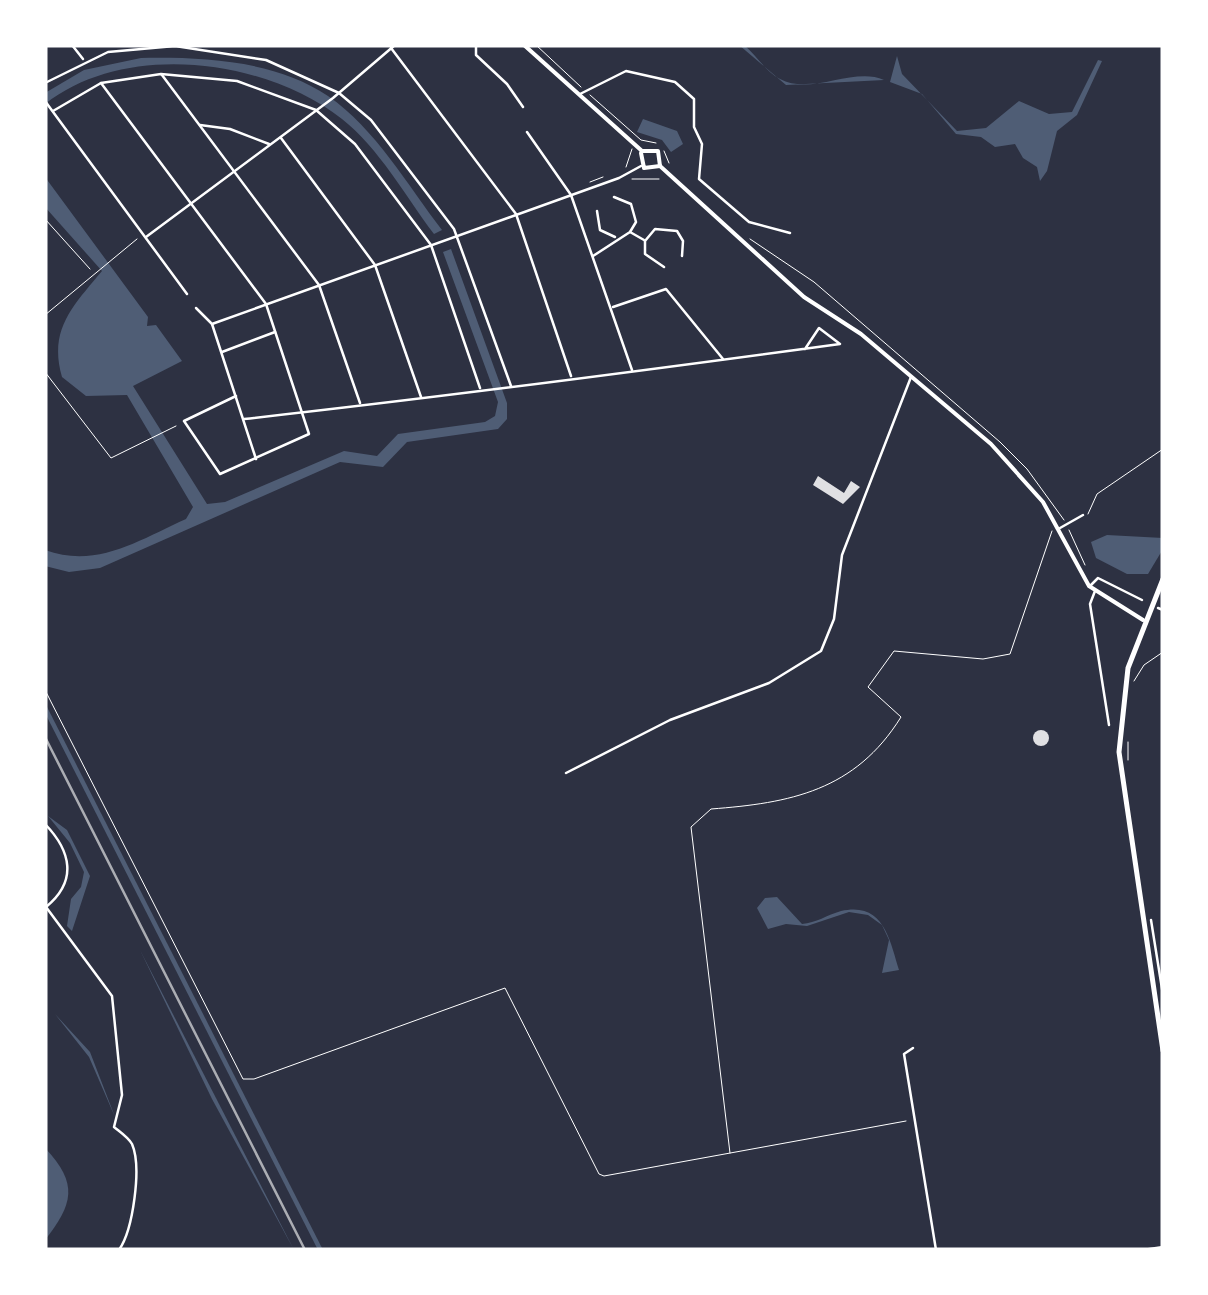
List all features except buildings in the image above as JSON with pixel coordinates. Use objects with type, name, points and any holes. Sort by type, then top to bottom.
[{"type":"main road","points":[[524,45],[642,151],[658,150],[660,166]]},
{"type":"main road","points":[[642,151],[641,166],[650,170],[660,166],[669,169],[804,297],[861,334],[1009,461],[1060,528],[1095,592],[1144,620]]},
{"type":"main road","points":[[1163,579],[1144,620],[1123,689],[1119,752],[1163,1051]]},
{"type":"street","points":[[72,45],[84,61]]},
{"type":"street","points":[[476,45],[476,55],[507,84],[523,107]]},
{"type":"street","points":[[45,82],[84,61],[141,46],[242,54],[301,72],[340,93],[381,132],[456,236],[511,386]]},
{"type":"street","points":[[145,236],[340,93],[393,46],[516,214],[572,377]]},
{"type":"street","points":[[579,95],[626,70],[686,88],[694,98],[694,127],[702,144],[699,178],[753,224],[790,232]]},
{"type":"street","points":[[161,74],[319,285],[360,404]]},
{"type":"street","points":[[54,111],[101,84],[161,74],[237,82],[316,110],[355,144],[431,245],[480,390]]},
{"type":"street","points":[[101,84],[266,304],[310,434],[257,461],[220,474],[184,421],[236,396]]},
{"type":"street","points":[[46,102],[186,294]]},
{"type":"street","points":[[199,125],[230,129],[270,145]]},
{"type":"street","points":[[527,132],[571,195],[632,370]]},
{"type":"street","points":[[280,137],[375,265],[421,397]]},
{"type":"street","points":[[212,324],[571,195],[641,166]]},
{"type":"street","points":[[592,257],[616,237],[630,232],[636,222],[634,207],[614,197]]},
{"type":"street","points":[[597,211],[600,230],[616,237]]},
{"type":"street","points":[[664,266],[648,259],[645,241],[654,229],[672,228],[683,241],[682,256]]},
{"type":"street","points":[[630,232],[645,241]]},
{"type":"street","points":[[612,308],[666,289],[723,360]]},
{"type":"street","points":[[196,308],[212,324],[257,461]]},
{"type":"street","points":[[244,420],[840,344],[819,328],[804,348]]},
{"type":"street","points":[[220,352],[276,332]]},
{"type":"street","points":[[566,773],[682,715],[769,682],[820,651],[834,619],[842,554],[912,376]]},
{"type":"street","points":[[1060,528],[1083,516]]},
{"type":"street","points":[[1090,586],[1098,578],[1142,600]]},
{"type":"street","points":[[1095,592],[1090,604],[1109,724]]},
{"type":"street","points":[[45,824],[65,848],[69,866],[64,887],[46,907],[112,996],[122,1095],[114,1127],[132,1144],[134,1164],[131,1222],[120,1250]]},
{"type":"street","points":[[1151,920],[1163,995]]},
{"type":"street","points":[[913,1048],[904,1054],[936,1250]]},
{"type":"street","points":[[1143,1250],[1163,1246]]},
{"type":"path","points":[[536,45],[641,140],[660,146],[669,169],[656,181],[618,175],[586,184]]},
{"type":"path","points":[[618,175],[641,140]]},
{"type":"path","points":[[45,219],[92,272]]},
{"type":"path","points":[[45,314],[98,267],[145,236]]},
{"type":"path","points":[[746,236],[814,282],[932,384]]},
{"type":"path","points":[[45,372],[110,458],[184,421]]},
{"type":"path","points":[[1083,516],[1106,487],[1163,449]]},
{"type":"path","points":[[1067,525],[1088,570]]},
{"type":"path","points":[[730,1154],[691,828],[711,809],[760,807],[811,793],[864,759],[901,718],[868,687],[894,650],[982,659],[1010,654],[1049,534],[1060,528]]},
{"type":"path","points":[[1132,690],[1140,670],[1163,652]]},
{"type":"path","points":[[45,690],[244,1079],[254,1079],[505,988],[601,1175],[914,1120]]},
{"type":"path","points":[[1128,742],[1128,772]]},
{"type":"water","points":[[897,56],[902,74],[921,94],[890,82]]},
{"type":"water","points":[[141,58],[238,63],[285,75],[328,96],[361,124],[390,158],[442,230],[434,234],[380,158],[342,119],[310,98],[274,82],[194,65],[154,65],[114,71],[78,84],[45,104],[45,93],[84,70]]},
{"type":"water","points":[[1098,60],[1102,61],[1077,115],[1057,131],[1047,171],[1040,181],[1037,167],[1023,158],[1015,144],[995,147],[981,137],[956,134],[927,100],[957,131],[986,128],[1019,101],[1049,114],[1072,112]]},
{"type":"water","points":[[859,76],[884,80],[813,84]]},
{"type":"water","points":[[643,119],[677,131],[683,144],[671,152],[662,140],[637,132]]},
{"type":"water","points":[[45,177],[148,317],[147,326],[156,325],[182,361],[133,386],[207,504],[225,502],[344,451],[377,456],[398,434],[485,422],[495,416],[498,402],[443,252],[451,249],[507,403],[507,419],[498,429],[407,442],[383,467],[340,462],[100,568],[69,572],[45,566],[45,550],[82,556],[117,550],[186,519],[193,507],[127,395],[86,396],[62,377],[58,345],[61,331],[73,307],[102,271],[45,207]]},
{"type":"water","points":[[1107,535],[1163,538],[1163,549],[1148,574],[1127,574],[1096,558],[1091,542]]},
{"type":"water","points":[[45,703],[323,1250],[318,1250],[45,713]]},
{"type":"water","points":[[48,816],[67,830],[90,876],[72,931],[67,926],[71,899],[81,887],[84,872],[70,843]]},
{"type":"water","points":[[777,897],[802,924],[855,909],[876,918],[883,926],[889,940],[882,925],[868,915],[849,912],[807,926],[786,924],[768,929],[757,908],[765,898]]},
{"type":"water","points":[[889,940],[892,947],[899,970],[882,973]]},
{"type":"water","points":[[140,950],[294,1250],[212,1099]]},
{"type":"water","points":[[55,1014],[90,1052],[115,1117],[89,1057]]},
{"type":"water","points":[[45,1148],[63,1172],[68,1194],[62,1216],[45,1240]]},
{"type":"railway","points":[[45,737],[305,1250]]}]
